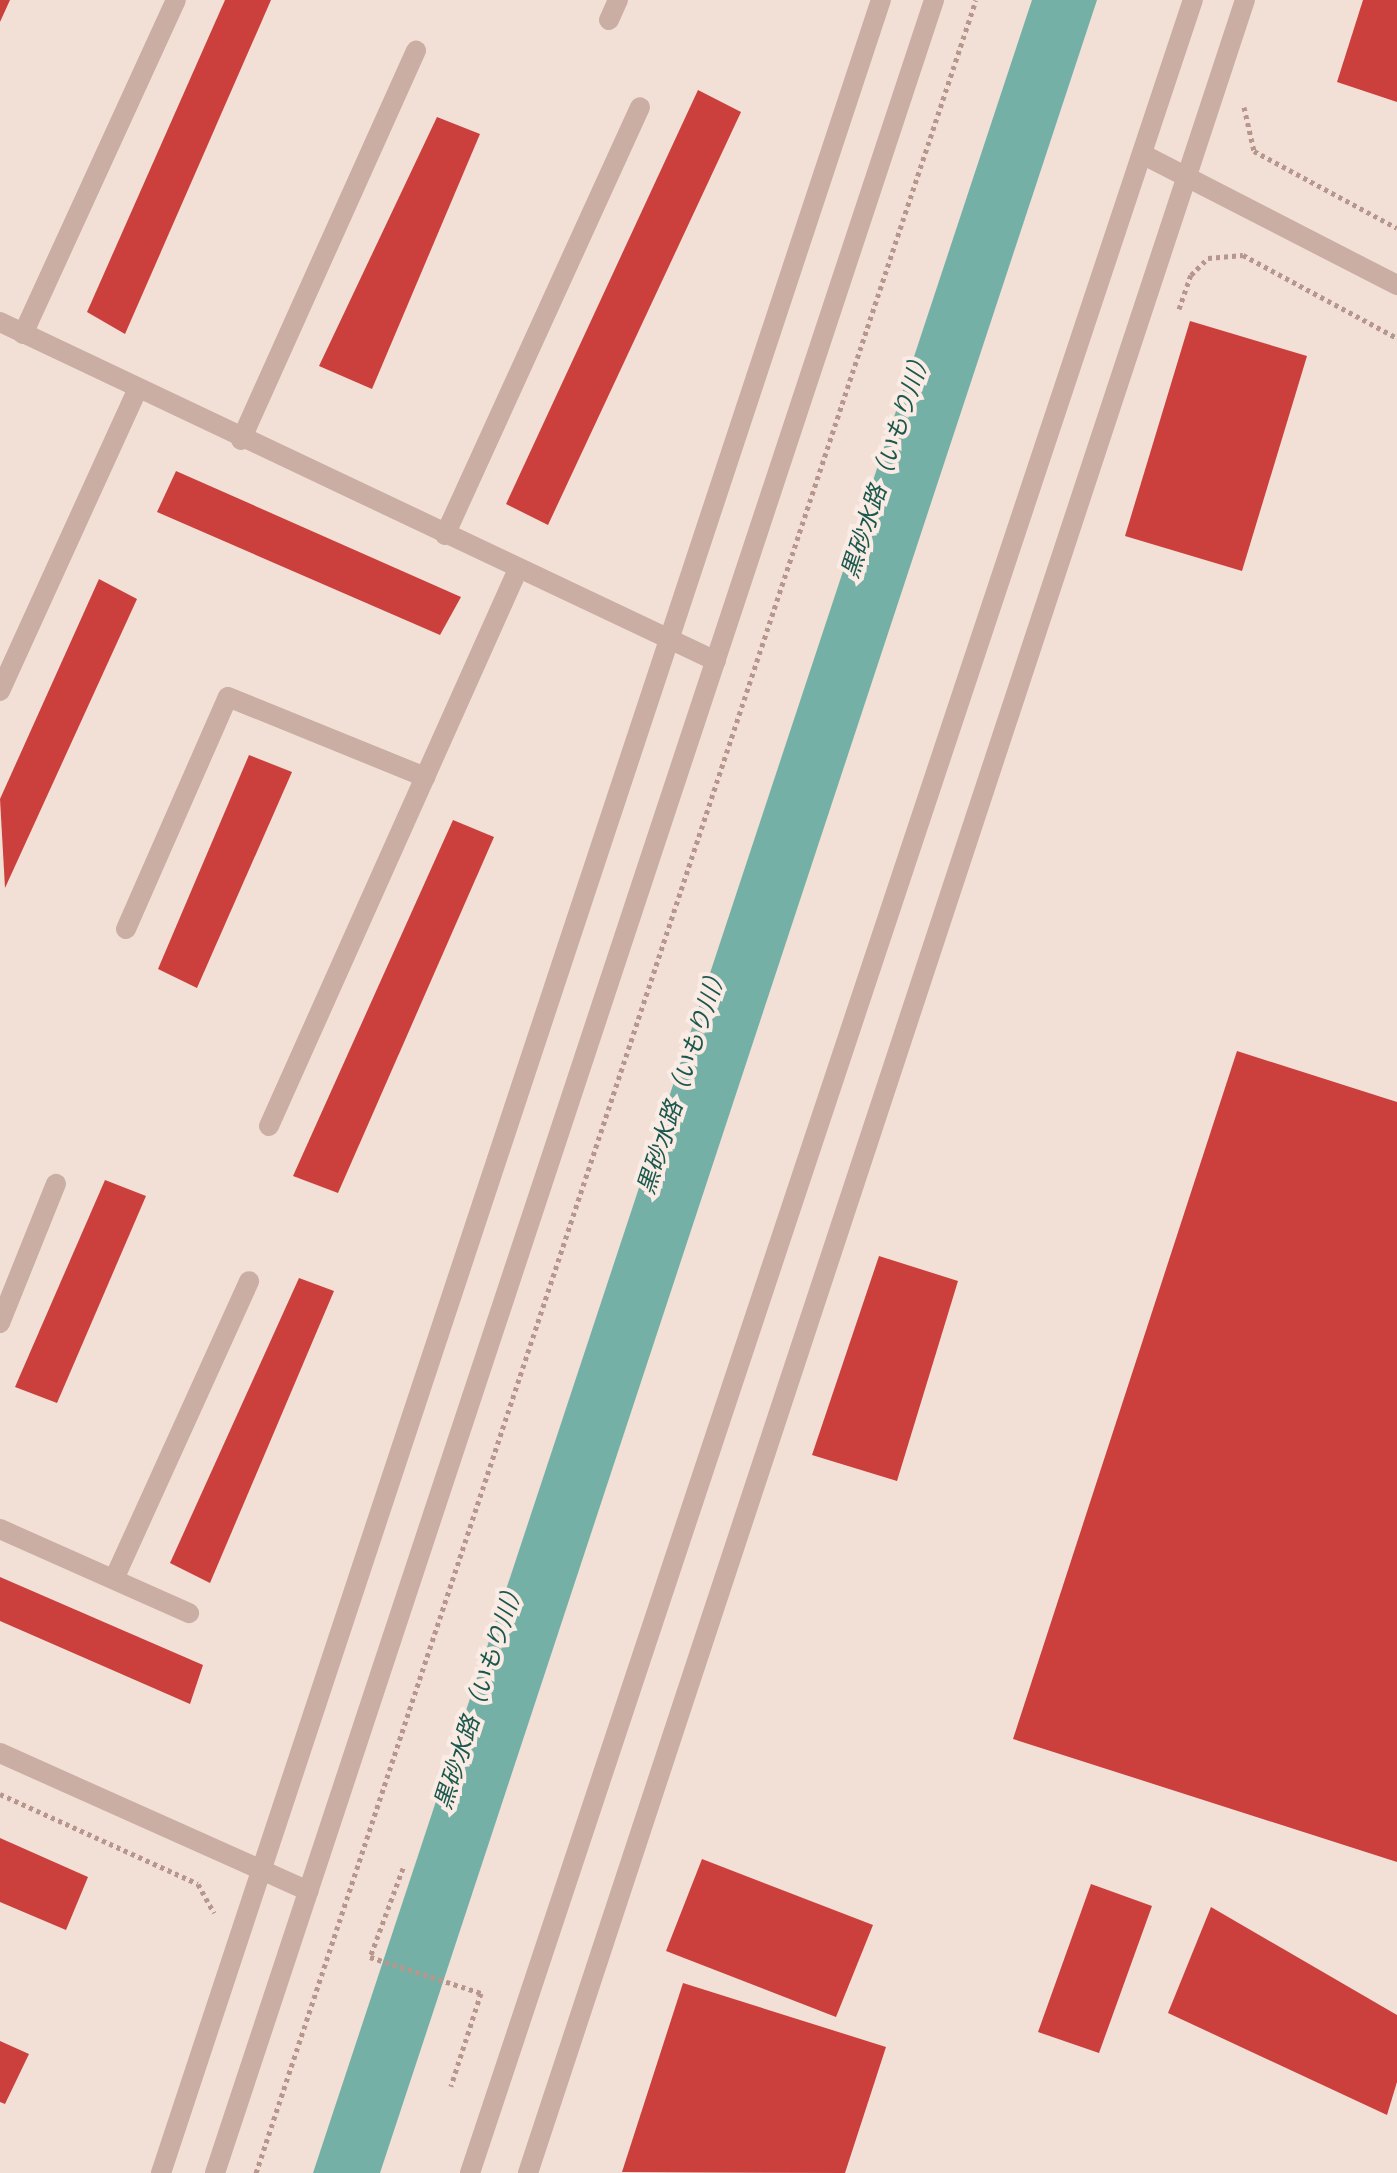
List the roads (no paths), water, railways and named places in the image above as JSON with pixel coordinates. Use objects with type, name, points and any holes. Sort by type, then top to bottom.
[{"type":"street","points":[[23,334],[176,0]]},
{"type":"street","points":[[609,20],[618,0]]},
{"type":"street","points":[[161,2173],[881,0]]},
{"type":"street","points":[[215,2173],[934,0]]},
{"type":"street","points":[[470,2173],[1193,0]]},
{"type":"street","points":[[528,2173],[1245,0]]},
{"type":"street","points":[[241,440],[416,50]]},
{"type":"street","points":[[445,535],[640,107]]},
{"type":"street","points":[[1142,154],[1187,173],[1397,285]]},
{"type":"street","points":[[0,322],[241,440],[716,661]]},
{"type":"street","points":[[0,691],[137,390]]},
{"type":"street","points":[[269,1126],[518,569]]},
{"type":"street","points":[[126,929],[228,697],[425,777]]},
{"type":"street","points":[[0,1323],[56,1184]]},
{"type":"street","points":[[114,1579],[249,1281]]},
{"type":"street","points":[[0,1529],[189,1613]]},
{"type":"street","points":[[0,1753],[308,1891]]},
{"type":"water","name":"黒砂水路（いもり川）","points":[[1032,0],[1097,0],[380,2173],[313,2173]]}]
